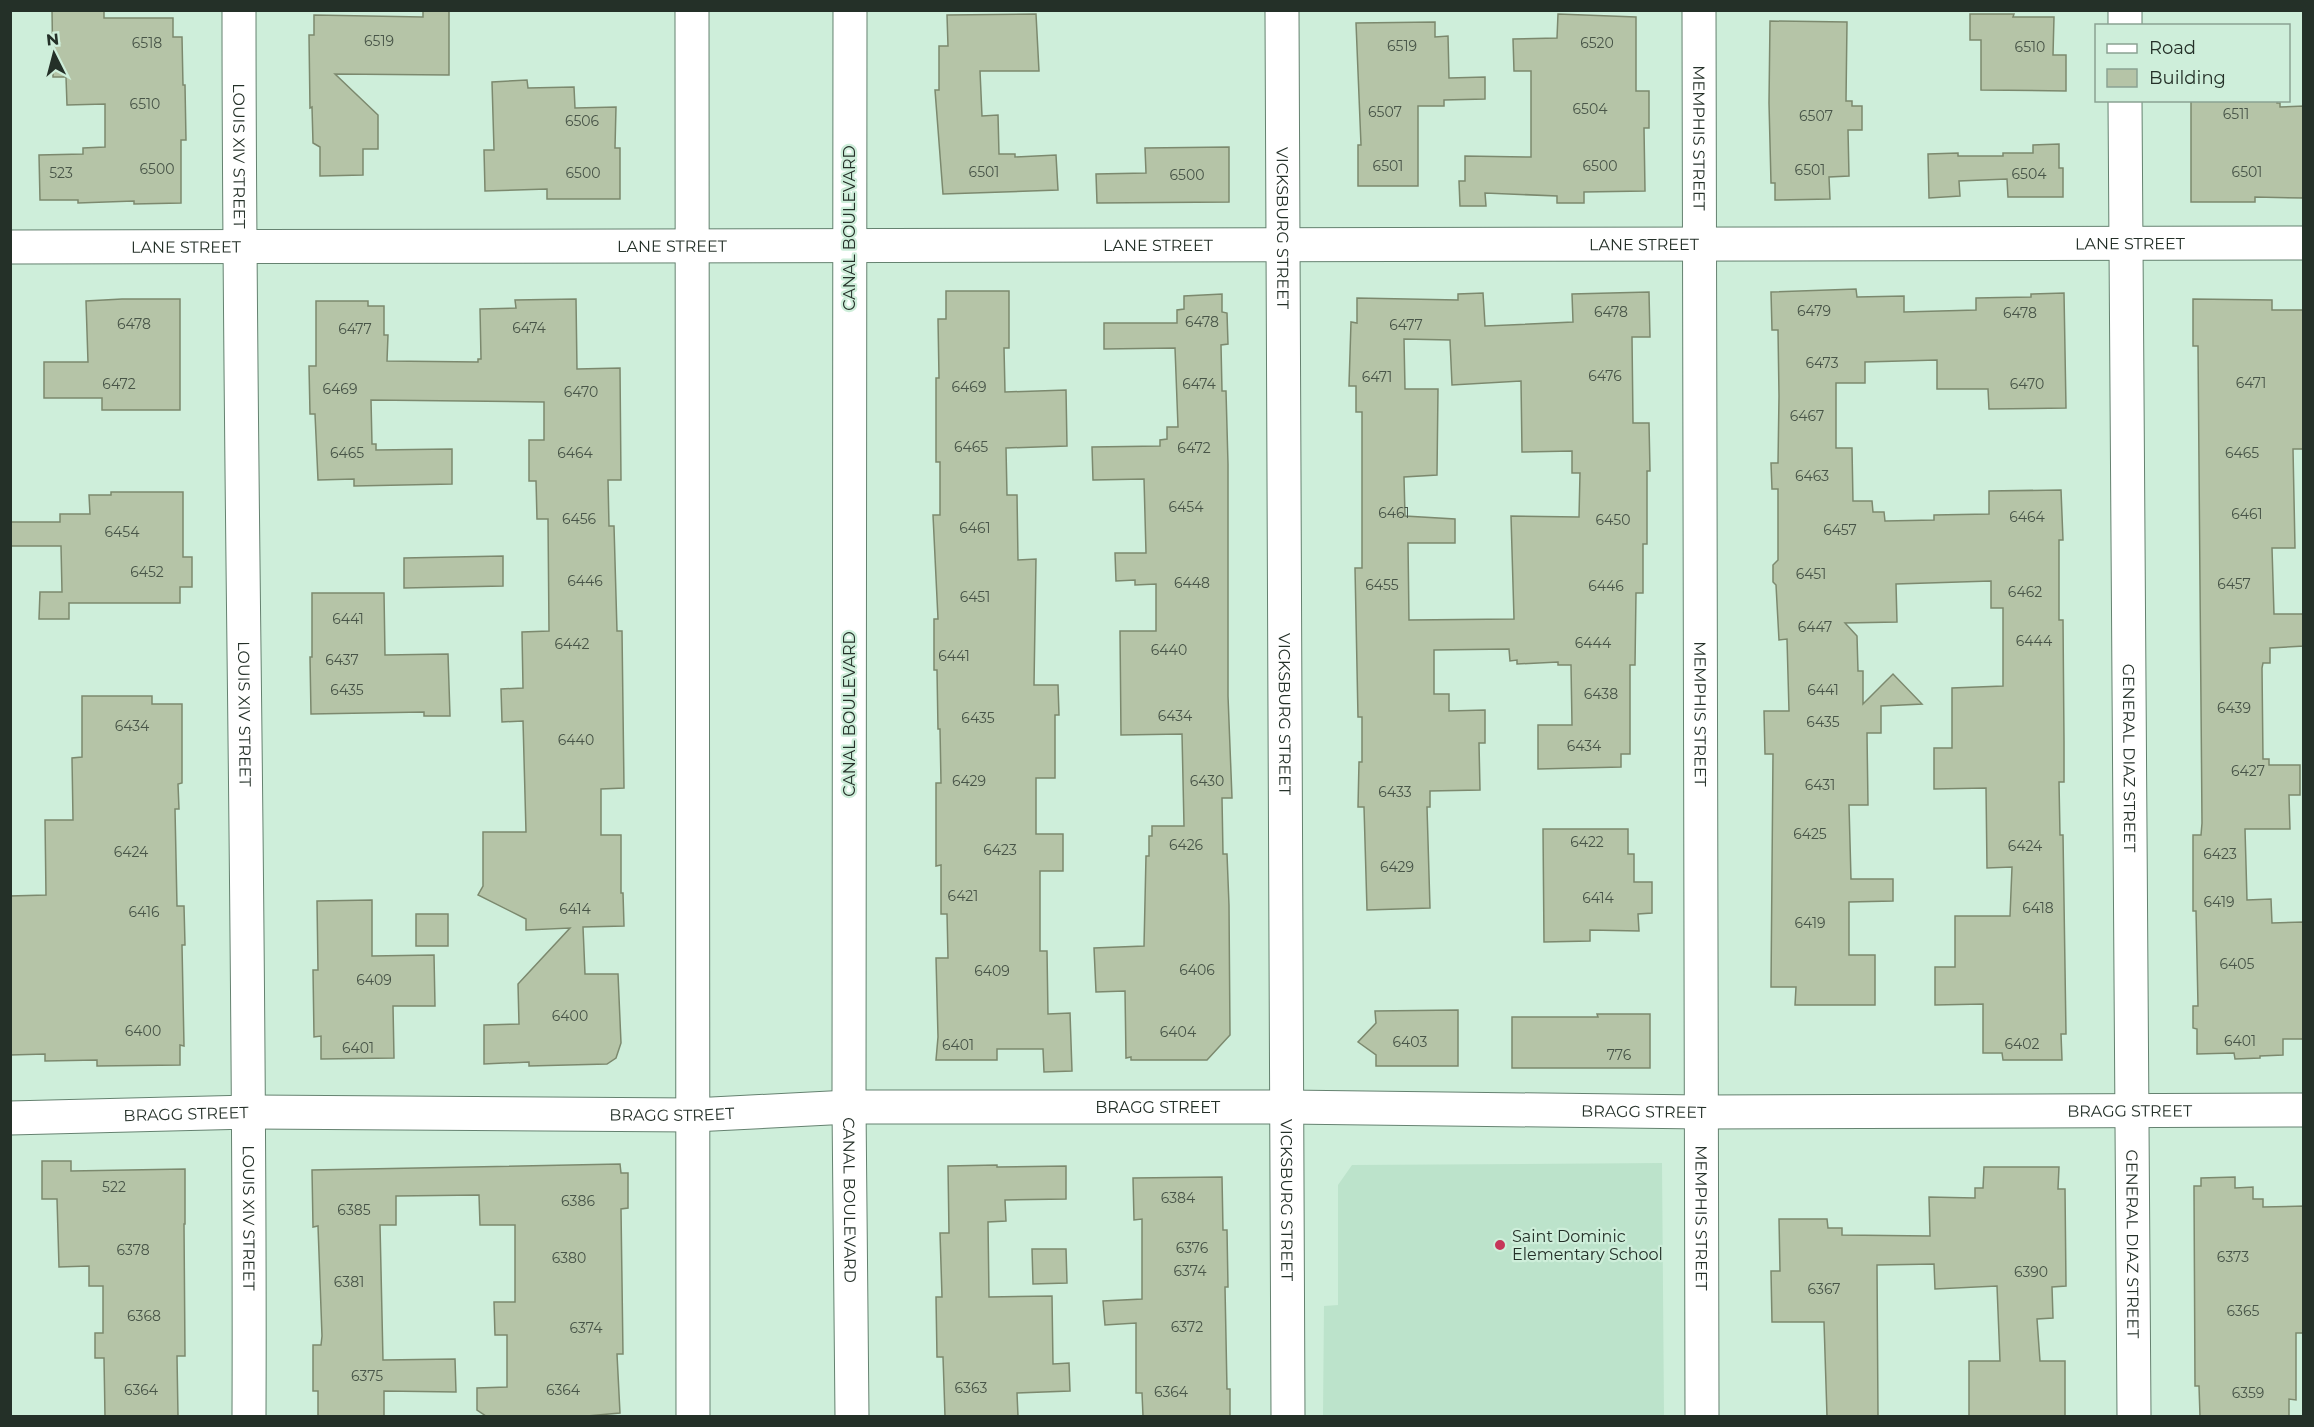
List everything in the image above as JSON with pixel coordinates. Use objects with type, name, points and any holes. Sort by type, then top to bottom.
[{"type":"street","name":"LOUIS XIV STREET","points":[[239,10],[239,247],[250,1112],[249,1416]]},
{"type":"street","points":[[692,10],[693,1416]]},
{"type":"street","name":"CANAL BOULEVARD","points":[[849,10],[849,1107],[852,1416]]},
{"type":"street","name":"VICKSBURG STREET","points":[[1282,10],[1288,1416]]},
{"type":"street","name":"MEMPHIS STREET","points":[[1699,10],[1702,1416]]},
{"type":"street","name":"GENERAL DIAZ STREET","points":[[2125,102],[2134,1416]]},
{"type":"street","name":"LANE STREET","points":[[10,248],[2304,243]]},
{"type":"street","name":"BRAGG STREET","points":[[10,1118],[250,1112],[693,1115],[849,1107],[1287,1107],[1702,1112],[2304,1110]]},
{"type":"shaded area","name":"Saint Dominic Elementary School","points":[[1662,1163],[1664,1416],[1323,1416],[1324,1306],[1338,1305],[1338,1185],[1352,1165]]},
{"type":"building","points":[[52,10],[104,10],[104,18],[173,18],[173,37],[182,37],[183,85],[185,85],[186,140],[181,140],[181,203],[134,204],[134,201],[78,203],[78,200],[40,200],[39,155],[83,154],[83,148],[105,147],[105,104],[67,105],[66,77],[53,77]]},
{"type":"building","points":[[423,10],[449,10],[449,75],[335,74],[378,115],[378,149],[363,149],[363,175],[320,176],[320,147],[313,143],[312,107],[310,108],[309,35],[314,35],[314,15],[423,17]]},
{"type":"building","points":[[1036,14],[1039,71],[980,71],[982,116],[998,115],[999,154],[1015,154],[1015,157],[1056,155],[1058,190],[943,194],[935,90],[939,90],[939,46],[948,46],[947,15]]},
{"type":"building","points":[[1558,14],[1636,17],[1636,91],[1649,91],[1649,128],[1644,128],[1645,191],[1584,192],[1584,203],[1557,203],[1557,196],[1485,193],[1486,206],[1460,206],[1459,181],[1465,181],[1465,156],[1531,157],[1531,71],[1514,71],[1513,39],[1557,38]]},
{"type":"building","points":[[1970,14],[2054,17],[2053,55],[2066,55],[2066,91],[1981,90],[1981,40],[1970,40]]},
{"type":"building","points":[[1770,21],[1847,22],[1846,101],[1852,101],[1852,106],[1862,106],[1862,130],[1848,130],[1849,176],[1829,177],[1830,199],[1775,200],[1775,183],[1771,183]]},
{"type":"building","points":[[1435,22],[1435,37],[1448,36],[1449,78],[1485,77],[1485,99],[1444,100],[1444,106],[1418,106],[1418,186],[1358,186],[1358,145],[1361,145],[1356,23]]},
{"type":"building","points":[[527,80],[528,88],[574,87],[575,108],[616,107],[615,148],[620,148],[620,199],[547,199],[547,189],[485,191],[484,150],[494,150],[492,82]]},
{"type":"building","points":[[2191,102],[2277,102],[2280,103],[2280,107],[2304,106],[2304,198],[2255,197],[2255,202],[2191,202]]},
{"type":"building","points":[[2059,144],[2059,168],[2063,168],[2063,197],[2008,197],[2007,179],[1959,181],[1960,196],[1929,198],[1928,154],[2003,156],[2003,153],[2033,153],[2033,145]]},
{"type":"building","points":[[1229,147],[1229,202],[1097,203],[1096,174],[1146,173],[1145,148]]},
{"type":"building","points":[[1856,289],[1857,297],[1904,296],[1904,312],[1976,310],[1976,298],[2031,297],[2031,294],[2064,293],[2066,408],[1989,409],[1988,389],[1937,389],[1937,360],[1865,362],[1865,383],[1836,383],[1836,448],[1852,448],[1853,501],[1872,501],[1873,512],[1884,512],[1885,521],[1934,520],[1934,515],[1989,514],[1989,491],[2061,490],[2063,540],[2059,540],[2059,620],[2063,620],[2064,782],[2059,782],[2060,835],[2063,835],[2066,1034],[2061,1034],[2062,1060],[2003,1060],[2002,1053],[1983,1053],[1983,1004],[1935,1005],[1935,967],[1955,967],[1955,916],[2010,916],[2012,867],[1987,868],[1986,788],[1934,789],[1934,748],[1952,748],[1952,688],[2003,686],[2003,608],[1991,608],[1991,581],[1896,584],[1897,622],[1845,623],[1857,636],[1858,671],[1863,671],[1863,704],[1893,674],[1922,704],[1881,706],[1881,733],[1867,733],[1868,805],[1849,805],[1851,879],[1893,879],[1893,901],[1849,902],[1849,955],[1875,955],[1875,1005],[1795,1005],[1796,987],[1771,987],[1773,754],[1765,754],[1764,711],[1789,711],[1787,639],[1779,640],[1776,585],[1773,582],[1773,565],[1778,560],[1778,489],[1772,489],[1771,463],[1778,463],[1779,396],[1778,330],[1772,330],[1771,292]]},
{"type":"building","points":[[946,291],[1009,291],[1009,348],[1004,348],[1005,392],[1066,390],[1067,446],[1006,448],[1007,495],[1017,495],[1018,560],[1036,559],[1034,685],[1058,685],[1059,715],[1055,715],[1055,778],[1036,778],[1036,834],[1063,834],[1063,871],[1040,871],[1040,951],[1047,951],[1048,1014],[1070,1013],[1072,1071],[1044,1072],[1043,1049],[997,1049],[997,1060],[936,1060],[938,1037],[936,958],[948,958],[947,914],[941,914],[941,865],[936,866],[936,783],[941,783],[937,670],[934,670],[934,619],[938,619],[933,515],[940,515],[940,462],[936,462],[936,378],[939,378],[938,319],[946,319]]},
{"type":"building","points":[[1649,292],[1650,337],[1632,337],[1633,423],[1649,423],[1650,471],[1647,471],[1647,544],[1643,544],[1643,593],[1636,593],[1635,665],[1630,665],[1630,754],[1621,754],[1621,767],[1538,769],[1538,725],[1572,725],[1571,665],[1558,665],[1558,662],[1517,664],[1517,660],[1510,661],[1509,649],[1434,650],[1434,694],[1449,694],[1449,711],[1485,710],[1485,743],[1479,743],[1480,790],[1430,791],[1430,807],[1427,807],[1430,908],[1367,910],[1364,807],[1358,807],[1359,762],[1362,762],[1362,717],[1358,717],[1355,568],[1362,568],[1362,412],[1356,412],[1356,386],[1349,386],[1351,322],[1357,323],[1357,298],[1458,300],[1458,294],[1483,293],[1485,326],[1573,322],[1572,294]],"holes":[[[1404,339],[1450,340],[1452,385],[1521,381],[1522,452],[1572,451],[1572,473],[1580,473],[1579,517],[1511,516],[1514,619],[1409,620],[1408,543],[1455,543],[1455,519],[1405,516],[1404,477],[1437,475],[1438,389],[1405,389]]]},
{"type":"building","points":[[1222,294],[1222,312],[1227,313],[1228,344],[1221,345],[1222,391],[1226,391],[1228,464],[1228,696],[1232,798],[1222,798],[1223,854],[1227,854],[1229,905],[1230,1035],[1207,1060],[1131,1060],[1131,1057],[1126,1058],[1125,991],[1096,992],[1094,948],[1144,946],[1146,856],[1149,856],[1149,836],[1152,836],[1152,826],[1184,826],[1182,734],[1121,735],[1120,631],[1156,631],[1156,584],[1135,585],[1135,580],[1116,581],[1115,553],[1146,553],[1144,479],[1093,480],[1092,447],[1160,446],[1160,440],[1167,439],[1167,427],[1178,427],[1175,348],[1104,349],[1104,323],[1177,323],[1177,310],[1184,309],[1184,296]]},
{"type":"building","points":[[180,299],[180,410],[102,410],[102,398],[44,398],[44,362],[88,362],[86,301]]},
{"type":"building","points":[[576,299],[577,369],[620,368],[621,480],[608,480],[609,526],[614,526],[617,631],[622,631],[624,788],[601,789],[601,835],[621,835],[621,893],[623,893],[624,926],[583,927],[585,974],[618,974],[621,1043],[616,1058],[607,1064],[529,1066],[529,1062],[484,1064],[484,1025],[519,1024],[518,984],[570,928],[526,930],[526,919],[478,895],[483,886],[483,832],[526,832],[523,721],[502,722],[501,689],[523,688],[522,632],[549,631],[548,519],[537,519],[536,481],[529,481],[529,440],[544,440],[544,402],[371,400],[372,444],[376,444],[376,450],[452,449],[452,484],[354,486],[354,479],[318,480],[315,414],[310,414],[309,366],[316,366],[316,301],[368,301],[368,306],[384,306],[384,335],[388,335],[387,361],[478,362],[478,359],[481,359],[480,309],[516,308],[515,300]]},
{"type":"building","points":[[2193,299],[2272,300],[2272,310],[2304,310],[2304,449],[2293,449],[2295,548],[2272,548],[2274,614],[2304,614],[2304,646],[2270,648],[2270,663],[2263,663],[2262,668],[2263,759],[2269,759],[2269,765],[2300,765],[2300,795],[2289,795],[2290,829],[2245,829],[2247,900],[2271,899],[2272,923],[2304,922],[2304,1039],[2283,1039],[2283,1055],[2260,1056],[2260,1058],[2235,1059],[2234,1053],[2197,1054],[2197,1029],[2193,1028],[2193,1006],[2198,1006],[2196,911],[2193,911],[2193,835],[2201,835],[2202,823],[2198,346],[2193,346]]},
{"type":"building","points":[[111,492],[183,492],[183,557],[192,557],[192,587],[180,587],[180,603],[69,603],[69,619],[39,619],[40,592],[62,592],[61,546],[10,546],[10,522],[60,522],[60,514],[90,514],[89,495],[111,495]]},
{"type":"building","points":[[503,556],[503,586],[404,588],[404,558]]},
{"type":"building","points":[[312,593],[384,593],[385,655],[448,654],[450,716],[424,716],[424,712],[311,714]]},
{"type":"building","points":[[82,696],[152,696],[152,704],[182,704],[182,783],[178,784],[179,809],[175,809],[177,906],[184,906],[185,945],[182,945],[184,1046],[180,1045],[180,1065],[97,1066],[97,1060],[45,1061],[45,1054],[10,1055],[10,896],[46,895],[45,820],[73,820],[72,758],[82,757]]},
{"type":"building","points":[[1543,829],[1628,829],[1628,854],[1634,854],[1634,882],[1652,882],[1652,913],[1638,914],[1639,931],[1590,930],[1590,941],[1544,942]]},
{"type":"building","points":[[372,900],[372,956],[434,955],[435,1006],[393,1006],[394,1058],[321,1059],[321,1036],[314,1037],[313,970],[318,970],[317,901]]},
{"type":"building","points":[[416,914],[448,914],[448,946],[416,946]]},
{"type":"building","points":[[1458,1010],[1458,1066],[1376,1066],[1376,1055],[1358,1042],[1376,1023],[1375,1011]]},
{"type":"building","points":[[1597,1014],[1650,1014],[1650,1068],[1512,1068],[1512,1017],[1598,1017]]},
{"type":"building","points":[[42,1161],[71,1161],[71,1171],[185,1169],[185,1356],[177,1356],[178,1416],[105,1416],[104,1358],[95,1358],[95,1333],[103,1333],[103,1286],[89,1286],[89,1266],[59,1267],[57,1199],[42,1199]]},
{"type":"building","points":[[620,1164],[621,1173],[628,1173],[628,1208],[621,1209],[623,1354],[617,1354],[620,1413],[587,1416],[486,1416],[477,1410],[477,1388],[507,1387],[507,1335],[495,1335],[494,1302],[515,1302],[515,1225],[480,1225],[479,1195],[396,1196],[396,1225],[380,1225],[383,1360],[455,1359],[456,1392],[384,1391],[384,1416],[318,1416],[318,1391],[313,1391],[313,1345],[321,1345],[322,1336],[318,1226],[313,1227],[312,1170]]},
{"type":"building","points":[[997,1165],[997,1167],[1066,1166],[1066,1199],[1005,1200],[1006,1221],[988,1222],[989,1297],[1052,1296],[1053,1364],[1069,1363],[1070,1391],[1017,1393],[1018,1416],[945,1416],[943,1357],[937,1357],[936,1297],[942,1297],[940,1233],[949,1233],[948,1166]]},
{"type":"building","points":[[1984,1167],[2059,1167],[2058,1189],[2065,1189],[2066,1286],[2052,1287],[2053,1318],[2037,1319],[2040,1361],[2065,1361],[2065,1416],[1969,1416],[1969,1361],[2000,1361],[1997,1286],[1935,1289],[1934,1264],[1877,1265],[1878,1416],[1827,1416],[1824,1322],[1772,1322],[1771,1271],[1780,1271],[1779,1219],[1827,1219],[1828,1228],[1842,1228],[1842,1235],[1930,1236],[1929,1197],[1975,1198],[1975,1188],[1983,1188]]},
{"type":"building","points":[[1222,1177],[1223,1230],[1227,1230],[1228,1287],[1225,1287],[1227,1389],[1230,1389],[1230,1416],[1143,1416],[1142,1393],[1136,1393],[1136,1323],[1105,1325],[1103,1301],[1142,1299],[1142,1219],[1134,1220],[1133,1178]]},
{"type":"building","points":[[2235,1177],[2235,1188],[2253,1187],[2253,1199],[2263,1199],[2263,1207],[2304,1206],[2304,1333],[2296,1333],[2296,1400],[2289,1399],[2289,1416],[2200,1416],[2199,1386],[2195,1386],[2194,1186],[2201,1186],[2201,1178]]},
{"type":"building","points":[[1032,1249],[1066,1249],[1067,1283],[1033,1284]]},
{"type":"place","name":"Saint Dominic Elementary School","points":[[1500,1245]]}]
